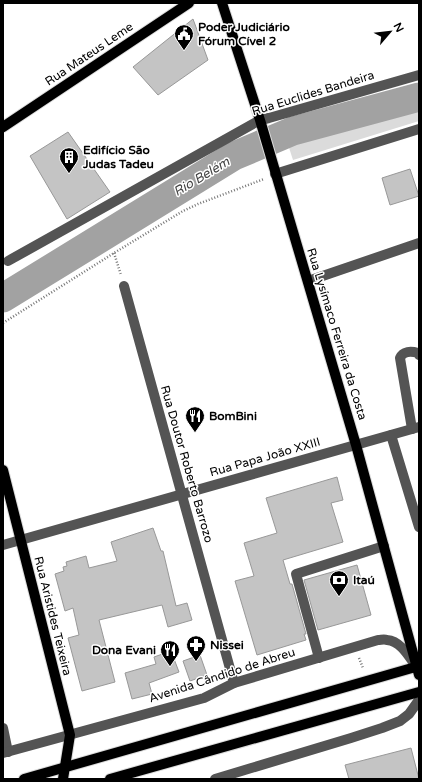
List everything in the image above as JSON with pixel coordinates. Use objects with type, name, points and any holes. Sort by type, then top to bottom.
[{"type":"main road","name":"Rua Mateus Leme","points":[[3,128],[189,3]]},
{"type":"main road","name":"Rua Lysímaco Ferreira da Costa","points":[[222,3],[260,120],[308,281],[356,445],[418,669]]},
{"type":"main road","name":"Rua Aristides Teixeira","points":[[3,470],[70,735],[63,779]]},
{"type":"main road","points":[[24,779],[418,669]]},
{"type":"main road","points":[[110,779],[419,692]]},
{"type":"street","name":"Rua Euclides Bandeira","points":[[8,261],[260,120],[419,75]]},
{"type":"street","points":[[275,174],[419,128]]},
{"type":"street","points":[[308,281],[419,244]]},
{"type":"street","name":"Rua Doutor Roberto Barrozo","points":[[124,286],[234,683]]},
{"type":"street","points":[[417,428],[400,358],[404,353],[414,352],[418,353],[419,355]]},
{"type":"street","name":"Rua Papa João XXIII","points":[[3,545],[417,428]]},
{"type":"street","points":[[391,435],[419,527]]},
{"type":"street","points":[[319,658],[296,574],[384,546]]},
{"type":"street","name":"Avenida Cândido de Abreu","points":[[6,753],[204,698],[234,683],[378,640],[388,640],[399,645],[418,669]]},
{"type":"street","points":[[215,779],[382,728],[400,721],[409,714],[419,700]]},
{"type":"street","points":[[3,728],[6,753]]},
{"type":"path","points":[[3,323],[183,211],[264,179]]},
{"type":"path","points":[[114,253],[124,286]]},
{"type":"shaded area","points":[[419,84],[419,121],[293,160],[282,126]]},
{"type":"building","points":[[193,19],[208,60],[158,95],[133,67]]},
{"type":"building","name":"Edifício São Judas Tadeu","points":[[68,132],[110,192],[67,219],[30,156]]},
{"type":"building","points":[[410,169],[419,196],[390,205],[382,178]]},
{"type":"building","points":[[337,477],[343,500],[331,503],[343,542],[283,560],[290,584],[292,584],[306,634],[304,634],[306,640],[257,655],[235,581],[254,576],[244,543],[277,533],[266,498]]},
{"type":"building","points":[[153,528],[161,551],[163,551],[176,606],[187,603],[192,620],[168,627],[162,605],[99,620],[115,682],[82,691],[68,638],[79,635],[73,608],[65,611],[55,574],[64,571],[63,567],[67,566],[66,562],[86,556],[89,568],[117,561],[111,542]]},
{"type":"building","name":"Itaú","points":[[357,565],[371,615],[318,630],[304,580]]},
{"type":"building","points":[[171,651],[179,672],[149,683],[152,694],[132,699],[125,673],[156,664],[154,657]]},
{"type":"building","points":[[200,655],[207,675],[190,681],[183,661]]},
{"type":"building","points":[[411,748],[419,779],[349,779],[345,765]]},
{"type":"waterway","name":"Rio Belém","points":[[3,298],[234,156],[293,131],[419,97]]},
{"type":"place","name":"Poder Judiciário Fórum Cível 2","points":[[184,51]]},
{"type":"place","name":"Edifício São Judas Tadeu","points":[[69,174]]},
{"type":"place","name":"BomBini","points":[[195,433]]},
{"type":"place","name":"Itaú","points":[[339,597]]},
{"type":"place","name":"Nissei","points":[[196,662]]},
{"type":"place","name":"Dona Evani","points":[[170,667]]}]
